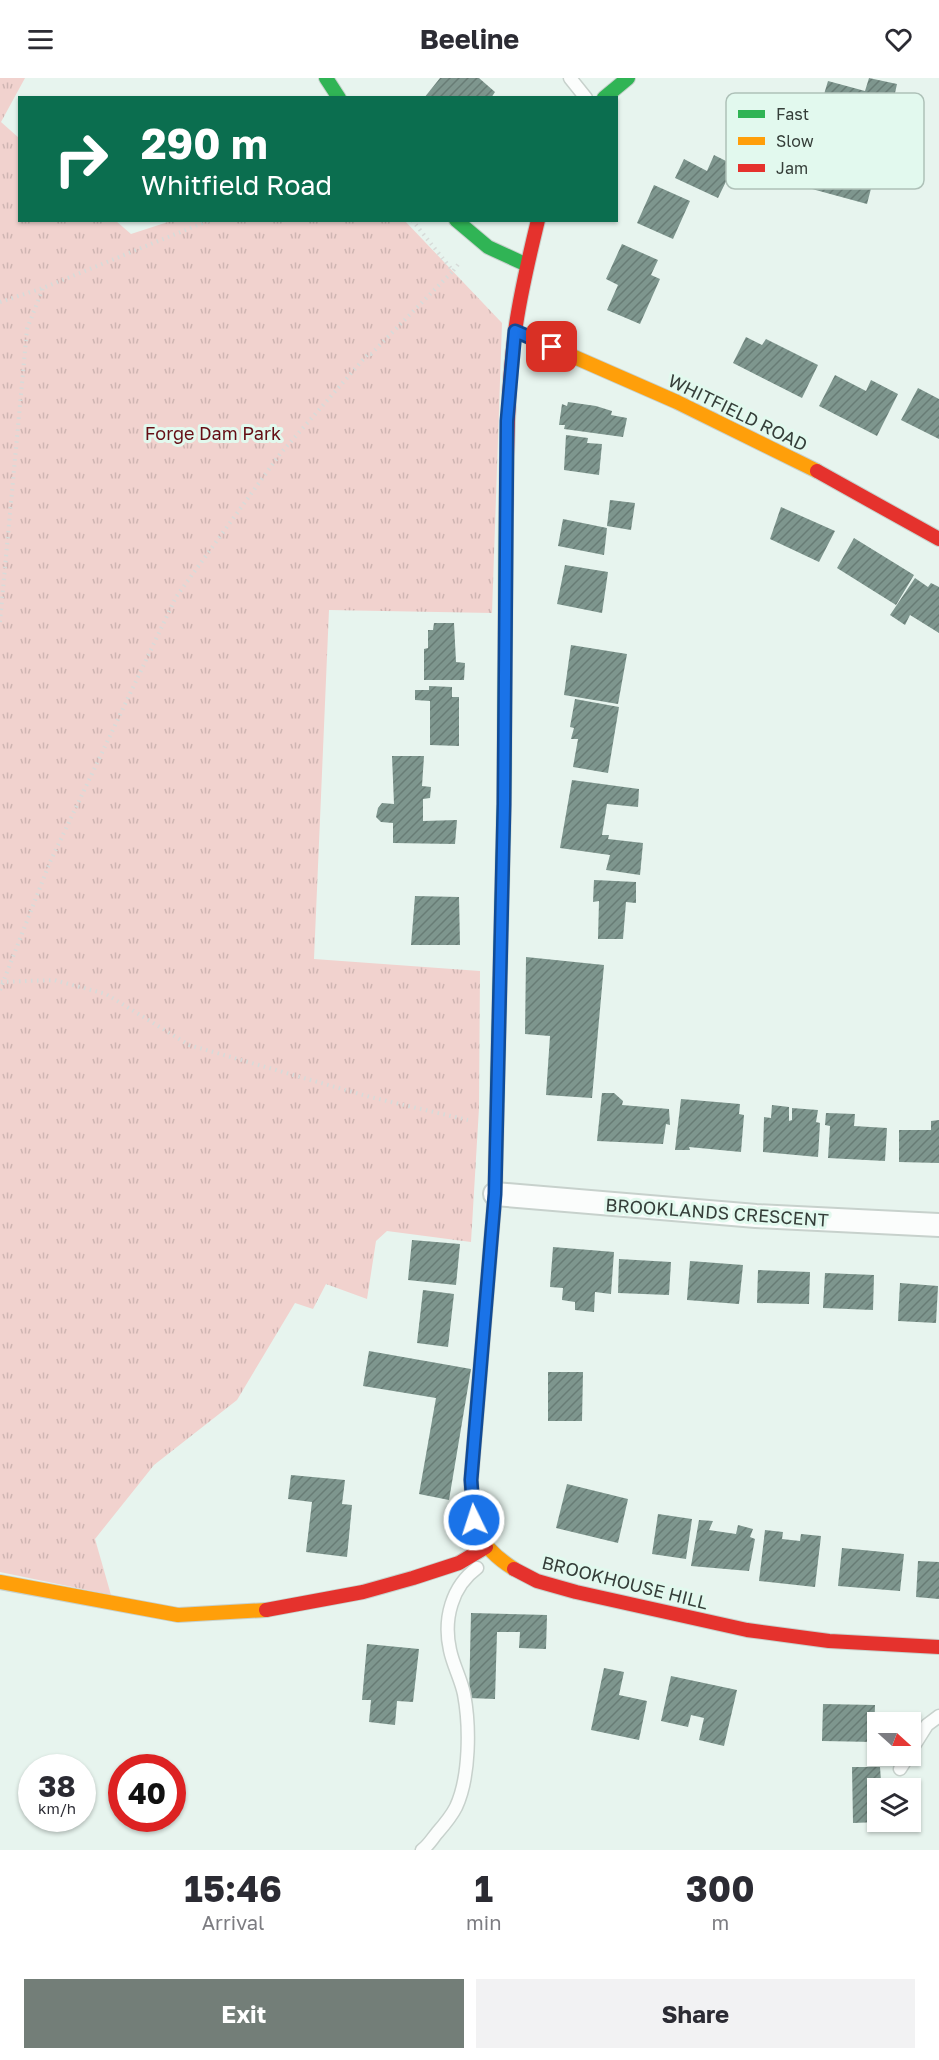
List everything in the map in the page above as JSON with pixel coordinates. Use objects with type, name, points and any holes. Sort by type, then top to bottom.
[{"type":"street","points":[[326,78],[338,96]]},
{"type":"street","points":[[606,96],[628,78]]},
{"type":"street","points":[[458,222],[478,241],[502,257],[527,265]]},
{"type":"street","points":[[0,1582],[178,1615],[269,1610],[363,1592],[491,1552],[474,1520],[471,1480],[495,1194],[504,804],[507,421],[515,331],[538,222]]},
{"type":"street","name":"WHITFIELD ROAD","points":[[515,331],[609,370],[789,456],[939,539]]},
{"type":"street","name":"BROOKLANDS CRESCENT","points":[[495,1194],[756,1216],[939,1225]]},
{"type":"street","name":"BROOKHOUSE HILL","points":[[491,1552],[508,1567],[535,1580],[570,1591],[760,1633],[821,1641],[939,1647]]},
{"type":"lane","points":[[570,78],[584,96]]},
{"type":"lane","points":[[422,1850],[447,1822],[456,1806],[469,1735],[464,1692],[449,1649],[450,1608],[462,1581],[491,1552]]},
{"type":"lane","points":[[921,1735],[927,1725],[939,1716]]},
{"type":"path","points":[[0,302],[43,288],[205,222]]},
{"type":"path","points":[[0,990],[1,982],[50,862],[176,597],[280,454],[369,353],[371,354],[453,271]]},
{"type":"path","points":[[0,622],[27,329],[43,288]]},
{"type":"path","points":[[1,982],[54,980],[106,994],[189,1045],[370,1097],[496,1126]]},
{"type":"green space","name":"Forge Dam Park","points":[[0,78],[25,78],[1,122],[18,137],[18,222],[117,222],[131,234],[168,222],[406,222],[502,323],[492,613],[329,610],[314,959],[480,971],[479,1108],[471,1242],[387,1231],[376,1241],[367,1299],[326,1284],[313,1309],[295,1303],[237,1400],[154,1465],[95,1539],[111,1595],[0,1572]]},
{"type":"building","points":[[440,78],[479,78],[495,92],[492,96],[426,96]]},
{"type":"building","points":[[869,78],[897,84],[895,93],[824,93],[828,81],[865,91]]},
{"type":"building","points":[[714,155],[726,161],[726,182],[718,198],[675,178],[684,159],[707,171]]},
{"type":"building","points":[[654,185],[690,201],[673,239],[637,223]]},
{"type":"building","points":[[812,189],[871,189],[867,204]]},
{"type":"building","points":[[622,244],[658,260],[651,275],[660,279],[640,324],[607,310],[618,285],[606,279]]},
{"type":"building","points":[[746,337],[762,345],[766,339],[818,365],[802,398],[733,363]]},
{"type":"building","points":[[835,375],[866,391],[871,380],[898,394],[877,436],[819,406]]},
{"type":"building","points":[[918,388],[939,399],[939,439],[901,420]]},
{"type":"building","points":[[568,402],[596,406],[612,411],[611,415],[627,418],[623,437],[564,429],[565,425],[559,425],[562,404],[567,406]]},
{"type":"building","points":[[566,435],[588,438],[587,443],[602,444],[599,475],[564,470]]},
{"type":"building","points":[[610,500],[635,503],[631,530],[607,526]]},
{"type":"building","points":[[781,507],[835,531],[819,562],[770,539]]},
{"type":"building","points":[[563,519],[607,528],[604,555],[558,546]]},
{"type":"building","points":[[854,538],[914,575],[896,605],[837,568]]},
{"type":"building","points":[[565,565],[608,572],[602,613],[557,604]]},
{"type":"building","points":[[915,578],[928,587],[931,583],[939,587],[939,633],[910,615],[905,625],[890,615]]},
{"type":"building","points":[[434,623],[454,623],[456,662],[465,663],[464,680],[424,680],[424,649],[428,648],[428,630],[433,630]]},
{"type":"building","points":[[571,645],[627,654],[618,704],[564,695]]},
{"type":"building","points":[[429,686],[452,687],[452,697],[459,697],[459,746],[430,745],[430,701],[415,700],[415,690],[429,690]]},
{"type":"building","points":[[575,699],[619,707],[608,773],[573,767],[578,739],[571,739],[574,728],[570,727]]},
{"type":"building","points":[[392,756],[424,756],[422,786],[431,787],[430,798],[423,799],[423,821],[457,820],[455,844],[393,843],[393,823],[381,822],[376,817],[382,803],[394,804]]},
{"type":"building","points":[[572,780],[639,789],[638,807],[607,804],[602,835],[609,835],[608,839],[643,843],[640,875],[606,870],[610,855],[560,848]]},
{"type":"building","points":[[594,880],[636,882],[636,903],[626,902],[623,939],[598,939],[599,901],[593,902]]},
{"type":"building","points":[[415,896],[459,897],[460,945],[411,945]]},
{"type":"building","points":[[526,957],[604,965],[592,1098],[546,1095],[550,1036],[525,1034]]},
{"type":"building","points":[[602,1093],[614,1093],[623,1101],[622,1105],[669,1109],[670,1125],[666,1124],[663,1144],[597,1141]]},
{"type":"building","points":[[681,1099],[740,1104],[739,1114],[744,1115],[741,1152],[689,1147],[690,1150],[675,1150]]},
{"type":"building","points":[[772,1105],[789,1107],[789,1121],[792,1120],[792,1108],[818,1110],[816,1122],[820,1123],[818,1157],[763,1152],[764,1117],[771,1118]]},
{"type":"building","points":[[826,1113],[855,1114],[854,1126],[887,1128],[885,1161],[828,1158],[830,1126],[825,1125]]},
{"type":"building","points":[[939,1120],[939,1163],[899,1162],[899,1130],[931,1130],[931,1121]]},
{"type":"building","points":[[412,1240],[460,1244],[456,1285],[408,1280]]},
{"type":"building","points":[[553,1247],[614,1252],[611,1294],[595,1292],[594,1312],[575,1310],[575,1302],[562,1300],[563,1288],[550,1287]]},
{"type":"building","points":[[619,1259],[671,1262],[669,1295],[618,1293]]},
{"type":"building","points":[[690,1261],[743,1265],[739,1304],[687,1300]]},
{"type":"building","points":[[758,1270],[810,1272],[809,1304],[757,1303]]},
{"type":"building","points":[[825,1273],[874,1275],[873,1310],[823,1308]]},
{"type":"building","points":[[900,1283],[938,1286],[936,1323],[898,1321]]},
{"type":"building","points":[[423,1290],[454,1294],[448,1347],[417,1343]]},
{"type":"building","points":[[369,1351],[471,1369],[449,1500],[419,1494],[436,1398],[363,1386]]},
{"type":"building","points":[[548,1372],[583,1372],[582,1421],[548,1421]]},
{"type":"building","points":[[291,1475],[345,1480],[342,1504],[352,1505],[347,1557],[306,1552],[312,1502],[288,1499]]},
{"type":"building","points":[[567,1484],[628,1499],[618,1543],[556,1528]]},
{"type":"building","points":[[658,1514],[692,1519],[686,1559],[652,1554]]},
{"type":"building","points":[[699,1520],[713,1521],[709,1530],[736,1534],[738,1525],[753,1529],[750,1537],[755,1539],[749,1571],[691,1566]]},
{"type":"building","points":[[765,1530],[783,1532],[782,1539],[800,1541],[801,1534],[821,1536],[815,1587],[759,1581]]},
{"type":"building","points":[[842,1548],[904,1554],[900,1591],[838,1586]]},
{"type":"building","points":[[918,1561],[939,1562],[939,1599],[916,1597]]},
{"type":"building","points":[[471,1613],[547,1615],[546,1649],[519,1648],[520,1632],[497,1632],[495,1699],[469,1698]]},
{"type":"building","points":[[367,1644],[419,1649],[413,1702],[397,1701],[395,1725],[369,1722],[371,1700],[362,1700]]},
{"type":"building","points":[[604,1668],[624,1672],[619,1695],[647,1701],[639,1740],[591,1730]]},
{"type":"building","points":[[671,1676],[737,1690],[724,1746],[699,1740],[704,1718],[691,1715],[688,1727],[661,1721]]},
{"type":"building","points":[[823,1704],[875,1705],[875,1712],[867,1712],[867,1742],[822,1741]]},
{"type":"building","points":[[852,1767],[880,1767],[881,1778],[867,1778],[867,1822],[853,1823]]},
{"type":"traffic: fast","points":[[326,78],[338,96]]},
{"type":"traffic: fast","points":[[606,96],[628,78]]},
{"type":"traffic: fast","points":[[458,222],[488,247],[527,265]]},
{"type":"traffic: fast","points":[[497,1104],[504,804],[506,515]]},
{"type":"traffic: slow","points":[[515,331],[677,402],[817,471]]},
{"type":"traffic: slow","points":[[497,1104],[495,1194],[471,1480],[473,1509],[478,1531],[490,1550],[514,1569]]},
{"type":"traffic: slow","points":[[0,1582],[178,1615],[266,1610]]},
{"type":"traffic: jam","points":[[506,515],[512,355],[522,290],[538,222]]},
{"type":"traffic: jam","points":[[817,471],[939,539]]},
{"type":"traffic: jam","points":[[266,1610],[363,1592],[413,1578],[459,1563],[486,1547]]},
{"type":"traffic: jam","points":[[514,1569],[537,1581],[576,1592],[747,1630],[829,1641],[939,1647]]},
{"type":"route","points":[[474,1520],[471,1480],[495,1194],[504,804],[507,421],[515,331],[552,347]]}]
